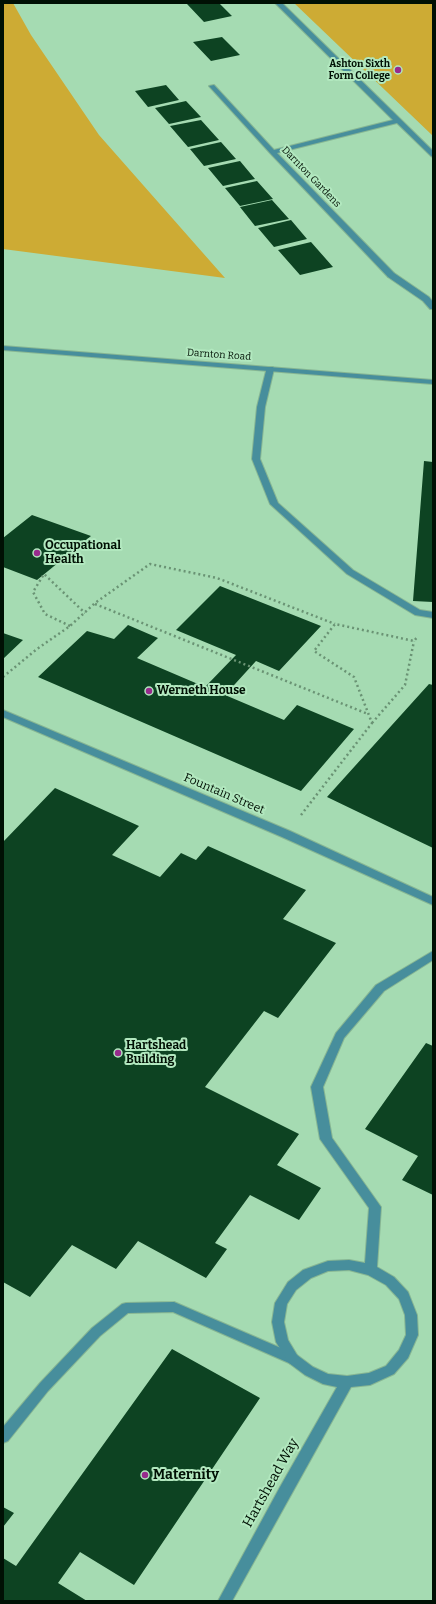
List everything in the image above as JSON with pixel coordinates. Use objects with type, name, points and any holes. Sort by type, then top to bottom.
[{"type":"street","points":[[278,3],[433,155]]},
{"type":"street","points":[[212,86],[272,152]]},
{"type":"street","name":"Darnton Gardens","points":[[272,152],[398,121]]},
{"type":"street","name":"Darnton Gardens","points":[[272,152],[391,275],[426,299],[433,307]]},
{"type":"street","name":"Darnton Road","points":[[3,348],[433,382]]},
{"type":"street","points":[[270,369],[261,407],[256,459],[274,504],[350,572],[418,613],[433,615]]},
{"type":"street","name":"Fountain Street","points":[[3,713],[286,834],[433,901]]},
{"type":"street","points":[[371,1270],[375,1207],[326,1139],[317,1087],[340,1036],[380,988],[433,956]]},
{"type":"street","points":[[3,1437],[44,1387],[96,1332],[126,1308],[174,1308],[293,1359],[309,1372],[327,1380],[347,1382],[370,1379],[390,1370],[404,1354],[412,1335],[411,1315],[404,1296],[390,1280],[371,1270],[349,1265],[328,1266],[307,1274],[292,1286],[281,1303],[278,1322],[282,1342],[293,1359]]},
{"type":"street","name":"Hartshead Way","points":[[225,1601],[347,1382]]},
{"type":"path","points":[[3,678],[37,649],[70,626],[94,603],[150,564],[217,578],[335,624],[414,641]]},
{"type":"path","points":[[70,626],[45,614],[33,592],[44,574],[85,613]]},
{"type":"path","points":[[94,603],[368,714]]},
{"type":"path","points":[[286,834],[372,723],[405,685],[414,641],[418,637],[418,613]]},
{"type":"path","points":[[335,624],[314,651],[354,677],[372,723]]},
{"type":"shaded area","points":[[3,3],[13,3],[31,35],[99,135],[225,278],[3,249]]},
{"type":"shaded area","name":"Ashton Sixth Form College","points":[[294,3],[433,3],[433,136]]},
{"type":"building","points":[[219,3],[232,16],[204,22],[187,4]]},
{"type":"building","points":[[222,37],[240,55],[211,61],[193,42]]},
{"type":"building","points":[[166,85],[179,100],[148,107],[135,91]]},
{"type":"building","points":[[186,101],[201,117],[169,124],[155,108]]},
{"type":"building","points":[[201,120],[219,140],[188,147],[170,126]]},
{"type":"building","points":[[221,142],[236,159],[204,166],[190,149]]},
{"type":"building","points":[[240,161],[255,179],[223,186],[208,168]]},
{"type":"building","points":[[257,181],[273,199],[240,206],[225,188]]},
{"type":"building","points":[[272,200],[289,219],[255,226],[240,207]]},
{"type":"building","points":[[291,220],[307,239],[274,247],[258,228]]},
{"type":"building","points":[[311,242],[333,267],[300,275],[278,250]]},
{"type":"building","points":[[424,461],[433,462],[433,602],[413,601]]},
{"type":"building","name":"Occupational Health","points":[[32,515],[91,536],[37,580],[3,567],[3,538]]},
{"type":"building","name":"Werneth House","points":[[220,586],[321,626],[279,671],[256,661],[225,695],[284,720],[297,705],[354,729],[301,791],[38,677],[87,631],[114,639],[128,625],[158,638],[137,658],[205,687],[236,655],[176,630]]},
{"type":"building","points":[[3,633],[23,640],[3,659]]},
{"type":"building","points":[[429,684],[433,685],[433,848],[327,797]]},
{"type":"building","name":"Hartshead Building","points":[[55,788],[139,826],[112,855],[160,877],[181,853],[196,860],[208,846],[306,890],[283,919],[336,943],[278,1018],[264,1011],[205,1087],[299,1134],[277,1165],[321,1188],[299,1220],[250,1195],[215,1243],[227,1249],[206,1278],[138,1241],[116,1269],[72,1245],[30,1297],[3,1282],[3,842]]},
{"type":"building","points":[[426,1043],[433,1046],[433,1195],[402,1180],[418,1156],[365,1129]]},
{"type":"building","name":"Maternity","points":[[172,1349],[260,1398],[134,1585],[80,1552],[58,1583],[87,1601],[3,1601],[3,1558],[16,1566]]},
{"type":"building","points":[[3,1507],[14,1513],[3,1527]]},
{"type":"place","name":"Ashton Sixth Form College","points":[[398,70]]},
{"type":"place","name":"Occupational Health","points":[[37,553]]},
{"type":"place","name":"Werneth House","points":[[149,691]]},
{"type":"place","name":"Hartshead Building","points":[[118,1053]]},
{"type":"place","name":"Maternity","points":[[145,1475]]}]
